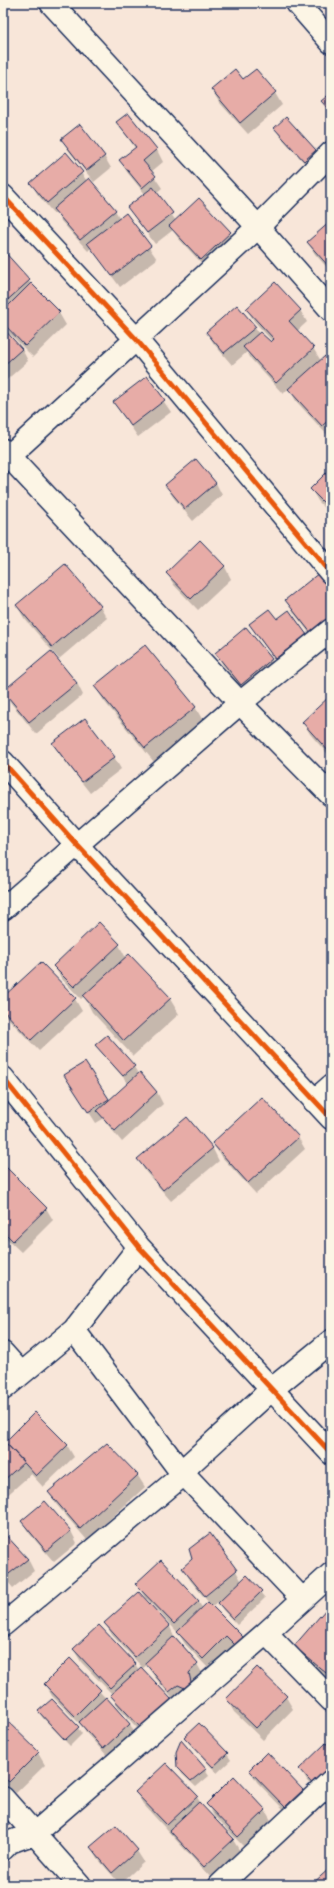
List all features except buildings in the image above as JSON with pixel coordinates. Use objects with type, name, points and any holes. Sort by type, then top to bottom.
[{"type":"street","points":[[51,3],[258,227],[331,310]]},
{"type":"street","points":[[297,3],[331,42]]},
{"type":"street","points":[[331,153],[258,227],[6,453],[240,703],[331,795]]},
{"type":"street","points":[[3,196],[136,338],[331,573]]},
{"type":"street","points":[[3,909],[240,703],[331,630]]},
{"type":"street","points":[[3,762],[77,845],[331,1118]]},
{"type":"street","points":[[3,1078],[139,1247],[331,1453]]},
{"type":"street","points":[[314,1101],[331,1086]]},
{"type":"street","points":[[3,1389],[74,1330],[139,1247]]},
{"type":"street","points":[[74,1330],[182,1473],[302,1599]]},
{"type":"street","points":[[3,1625],[182,1473],[272,1389],[331,1341]]},
{"type":"street","points":[[3,1353],[21,1373]]},
{"type":"street","points":[[3,1849],[10,1842],[35,1833],[266,1633],[331,1574]]},
{"type":"street","points":[[266,1633],[331,1700]]},
{"type":"street","points":[[220,1885],[331,1781]]},
{"type":"street","points":[[3,1798],[80,1885]]},
{"type":"cycle path","points":[[3,196],[136,339],[331,573]]},
{"type":"cycle path","points":[[3,762],[77,845],[331,1118]]},
{"type":"cycle path","points":[[3,1078],[139,1247],[331,1453]]}]
